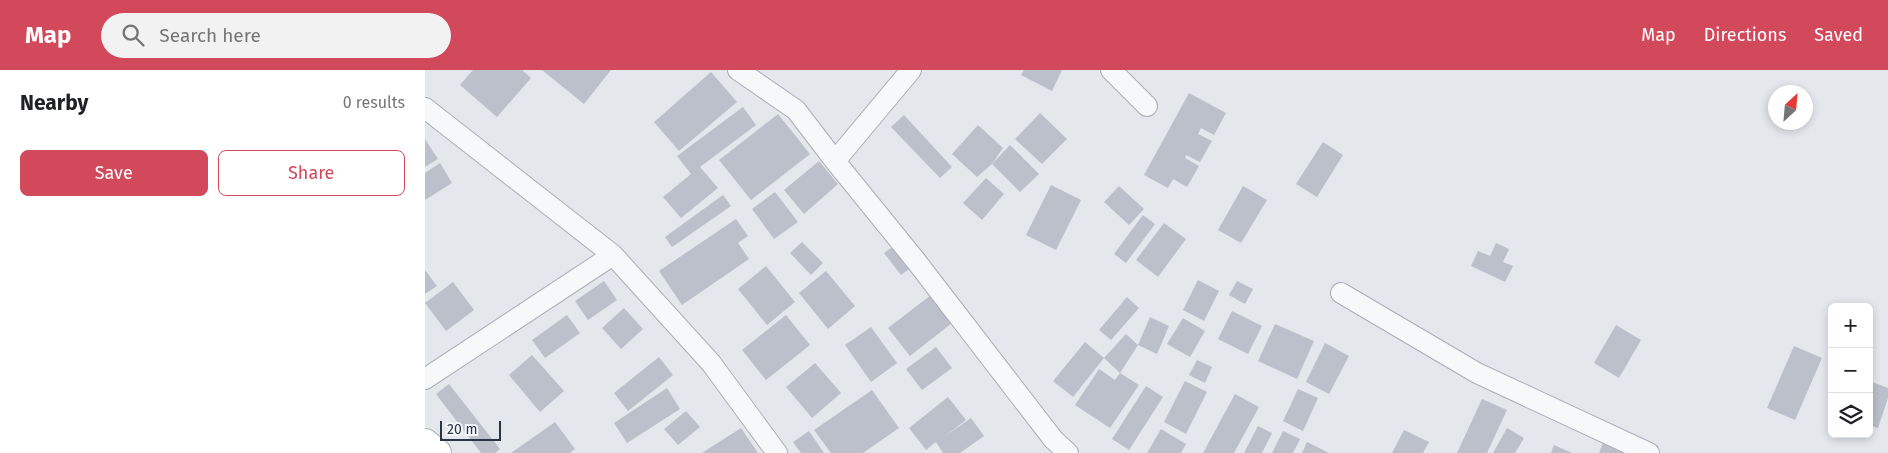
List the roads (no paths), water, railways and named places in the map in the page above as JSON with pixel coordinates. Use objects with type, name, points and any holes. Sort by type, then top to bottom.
[{"type":"street","points":[[738,70],[796,110],[917,261],[1047,432],[1068,453]]},
{"type":"street","points":[[835,161],[911,70]]},
{"type":"street","points":[[1111,70],[1147,106]]},
{"type":"street","points":[[425,108],[613,254],[711,363],[777,453]]},
{"type":"street","points":[[425,379],[613,254]]},
{"type":"street","points":[[1341,293],[1477,372],[1649,453]]},
{"type":"street","points":[[425,443],[437,453]]}]
